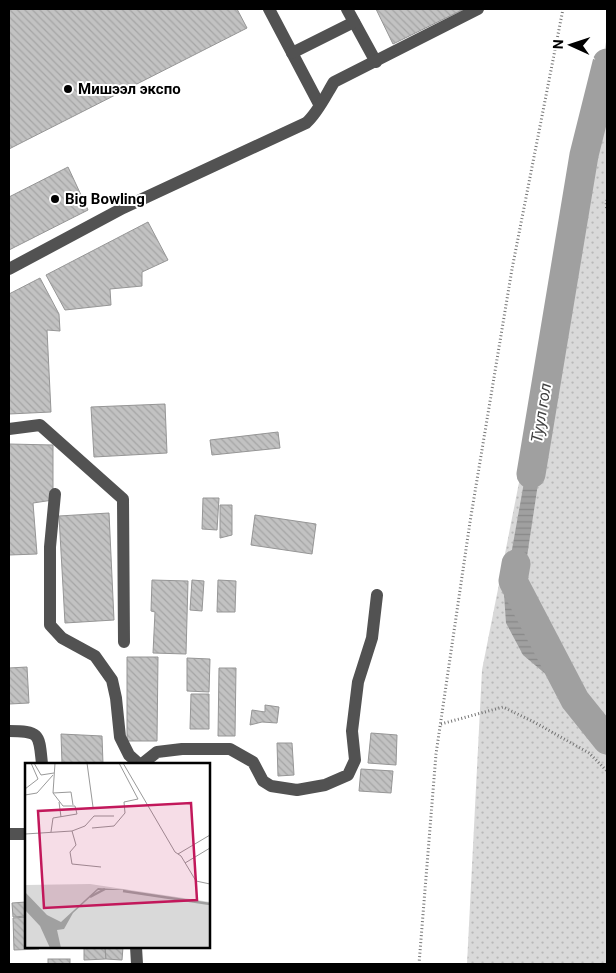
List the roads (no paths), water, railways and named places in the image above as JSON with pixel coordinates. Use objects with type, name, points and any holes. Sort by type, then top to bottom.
[{"type":"street","points":[[269,9],[319,104]]},
{"type":"street","points":[[348,9],[376,62]]},
{"type":"street","points":[[9,269],[123,208],[306,123],[313,117],[319,104],[334,82],[478,9]]},
{"type":"street","points":[[292,53],[354,22]]},
{"type":"street","points":[[9,429],[40,425],[123,499],[124,642]]},
{"type":"street","points":[[56,494],[50,547],[50,625],[62,638],[95,656],[112,680],[120,736],[129,755],[139,763]]},
{"type":"street","points":[[141,763],[157,752],[182,749],[230,749],[253,762],[263,781],[271,786],[297,790],[325,784],[348,775],[355,760],[352,731],[358,682],[372,638],[377,595]]},
{"type":"street","points":[[9,731],[36,735],[40,740],[42,763]]},
{"type":"street","points":[[9,834],[25,834]]},
{"type":"street","points":[[136,948],[137,964]]},
{"type":"waterway","name":"Туул гол","points":[[531,474],[584,155],[607,63]]},
{"type":"waterway","name":"Туул гол","points":[[516,564],[513,581],[575,700],[607,740]]},
{"type":"place","name":"Мишээл экспо","points":[[68,89]]},
{"type":"place","name":"Big Bowling","points":[[55,199]]}]
